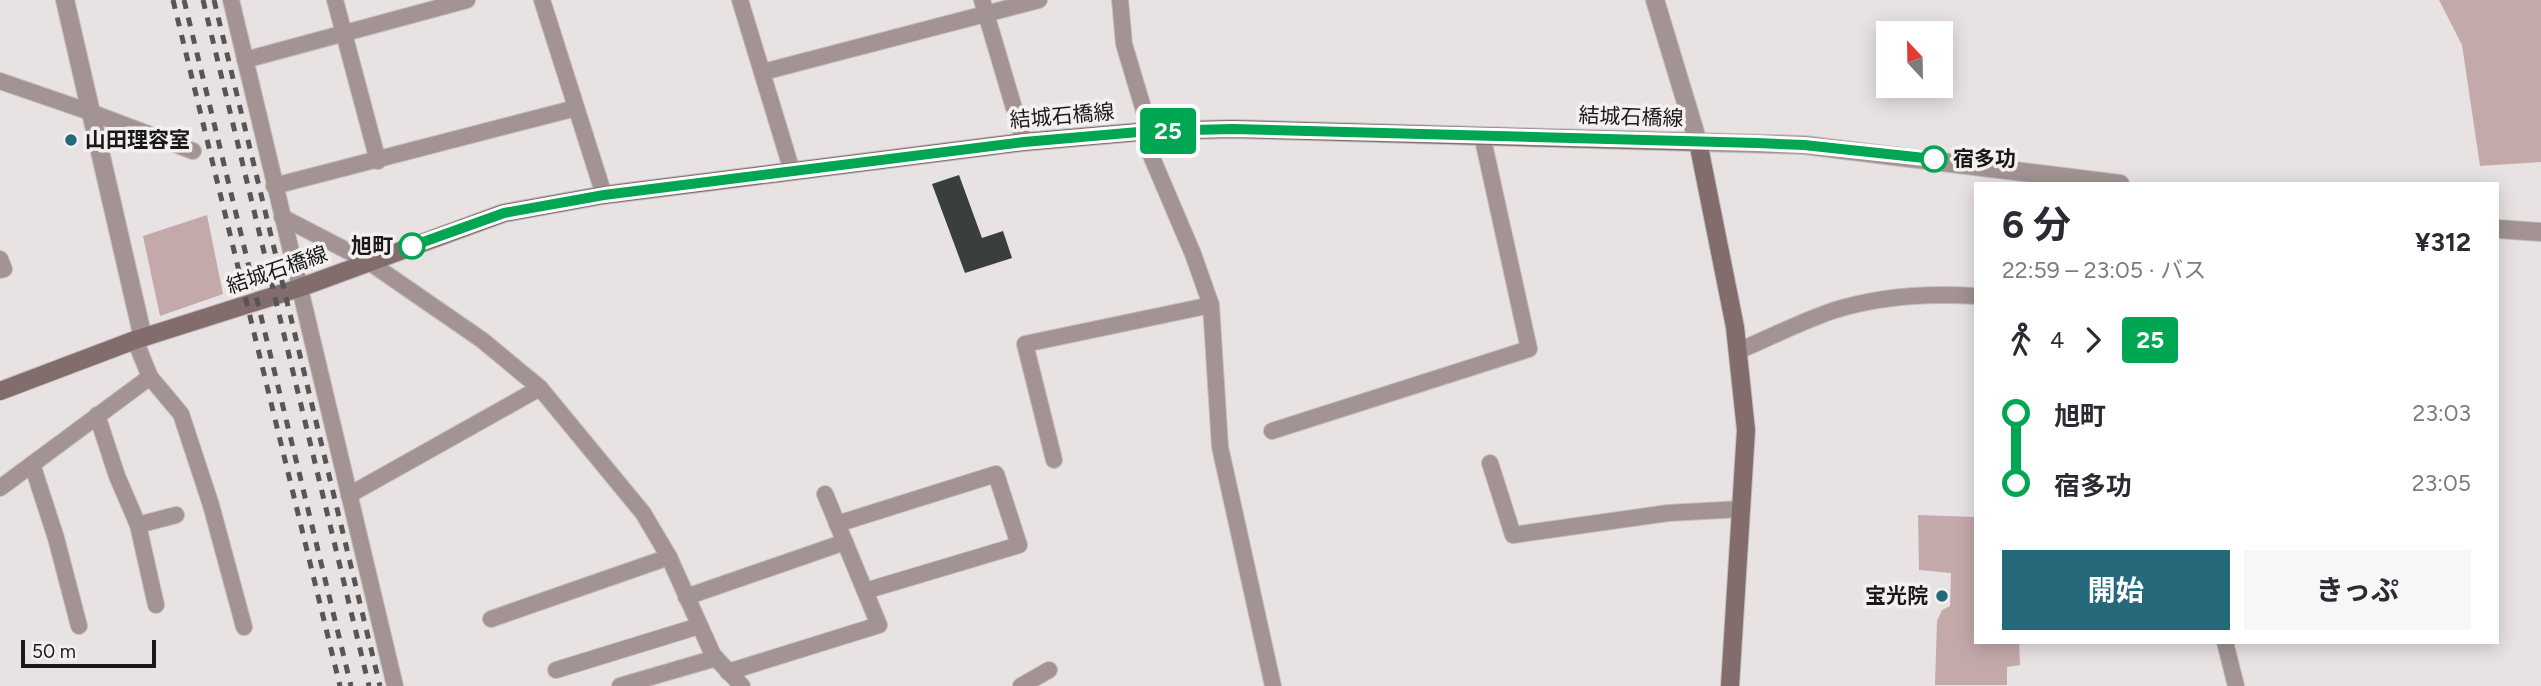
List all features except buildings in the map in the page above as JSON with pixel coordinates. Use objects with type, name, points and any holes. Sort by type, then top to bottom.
[{"type":"main road","name":"結城石橋線","points":[[0,391],[139,339],[299,288],[504,213],[604,195],[1024,142],[1145,132],[1233,129],[1698,142],[1738,351],[1746,430],[1730,686]]},
{"type":"street","points":[[65,0],[139,339],[150,377],[181,414],[211,505],[244,627]]},
{"type":"street","points":[[231,0],[395,686]]},
{"type":"street","points":[[335,0],[378,161]]},
{"type":"street","points":[[245,60],[467,0]]},
{"type":"street","points":[[542,0],[604,195]]},
{"type":"street","points":[[740,0],[792,171]]},
{"type":"street","points":[[763,72],[984,7],[1039,0]]},
{"type":"street","points":[[1120,0],[1124,44],[1145,132],[1211,305],[1220,447],[1272,686]]},
{"type":"street","points":[[1655,0],[1698,142],[1804,145],[2034,178],[2091,182]]},
{"type":"street","points":[[984,7],[1024,142]]},
{"type":"street","points":[[0,81],[90,111],[193,151]]},
{"type":"street","points":[[274,186],[576,108]]},
{"type":"street","points":[[1272,431],[1529,349],[1482,135]]},
{"type":"street","points":[[282,217],[369,262],[482,340],[540,388],[643,513],[668,557],[716,658],[742,686]]},
{"type":"street","points":[[2499,229],[2541,232]]},
{"type":"street","points":[[0,259],[4,269],[0,270]]},
{"type":"street","points":[[1738,351],[1832,311],[1865,303],[1940,294],[1974,296]]},
{"type":"street","points":[[1054,460],[1025,344],[1211,305]]},
{"type":"street","points":[[0,488],[150,377]]},
{"type":"street","points":[[349,495],[540,388]]},
{"type":"street","points":[[97,415],[117,476],[138,525],[156,605]]},
{"type":"street","points":[[1490,463],[1513,535],[1668,513],[1742,509]]},
{"type":"street","points":[[32,464],[56,538],[79,626]]},
{"type":"street","points":[[837,524],[996,474],[1019,545],[865,591]]},
{"type":"street","points":[[727,672],[879,625],[825,494]]},
{"type":"street","points":[[138,525],[176,514]]},
{"type":"street","points":[[686,597],[845,542]]},
{"type":"street","points":[[491,619],[668,557]]},
{"type":"street","points":[[555,670],[699,626]]},
{"type":"street","points":[[2226,644],[2236,686]]},
{"type":"street","points":[[620,686],[716,658]]},
{"type":"street","points":[[1021,686],[1049,670]]},
{"type":"shaded area","points":[[2439,0],[2541,0],[2541,162],[2480,166],[2462,45]]},
{"type":"shaded area","points":[[207,215],[223,294],[160,316],[143,236]]},
{"type":"shaded area","points":[[1918,515],[1974,517],[1974,644],[2019,644],[2020,665],[2007,667],[2007,685],[1935,685],[1937,621],[1942,610],[1950,606],[1951,573],[1919,570]]},
{"type":"railway","points":[[173,0],[340,686]]},
{"type":"railway","points":[[184,0],[351,686]]},
{"type":"railway","points":[[203,0],[369,686]]},
{"type":"railway","points":[[214,0],[380,686]]},
{"type":"bus line","name":"25","points":[[412,246],[504,213],[564,201],[1024,142],[1150,131],[1233,129],[1757,143],[1804,145],[1934,159]]},
{"type":"place","name":"山田理容室","points":[[71,140]]},
{"type":"place","name":"宿多功","points":[[1934,159]]},
{"type":"place","name":"旭町","points":[[412,246]]},
{"type":"place","name":"宝光院","points":[[1942,596]]}]
